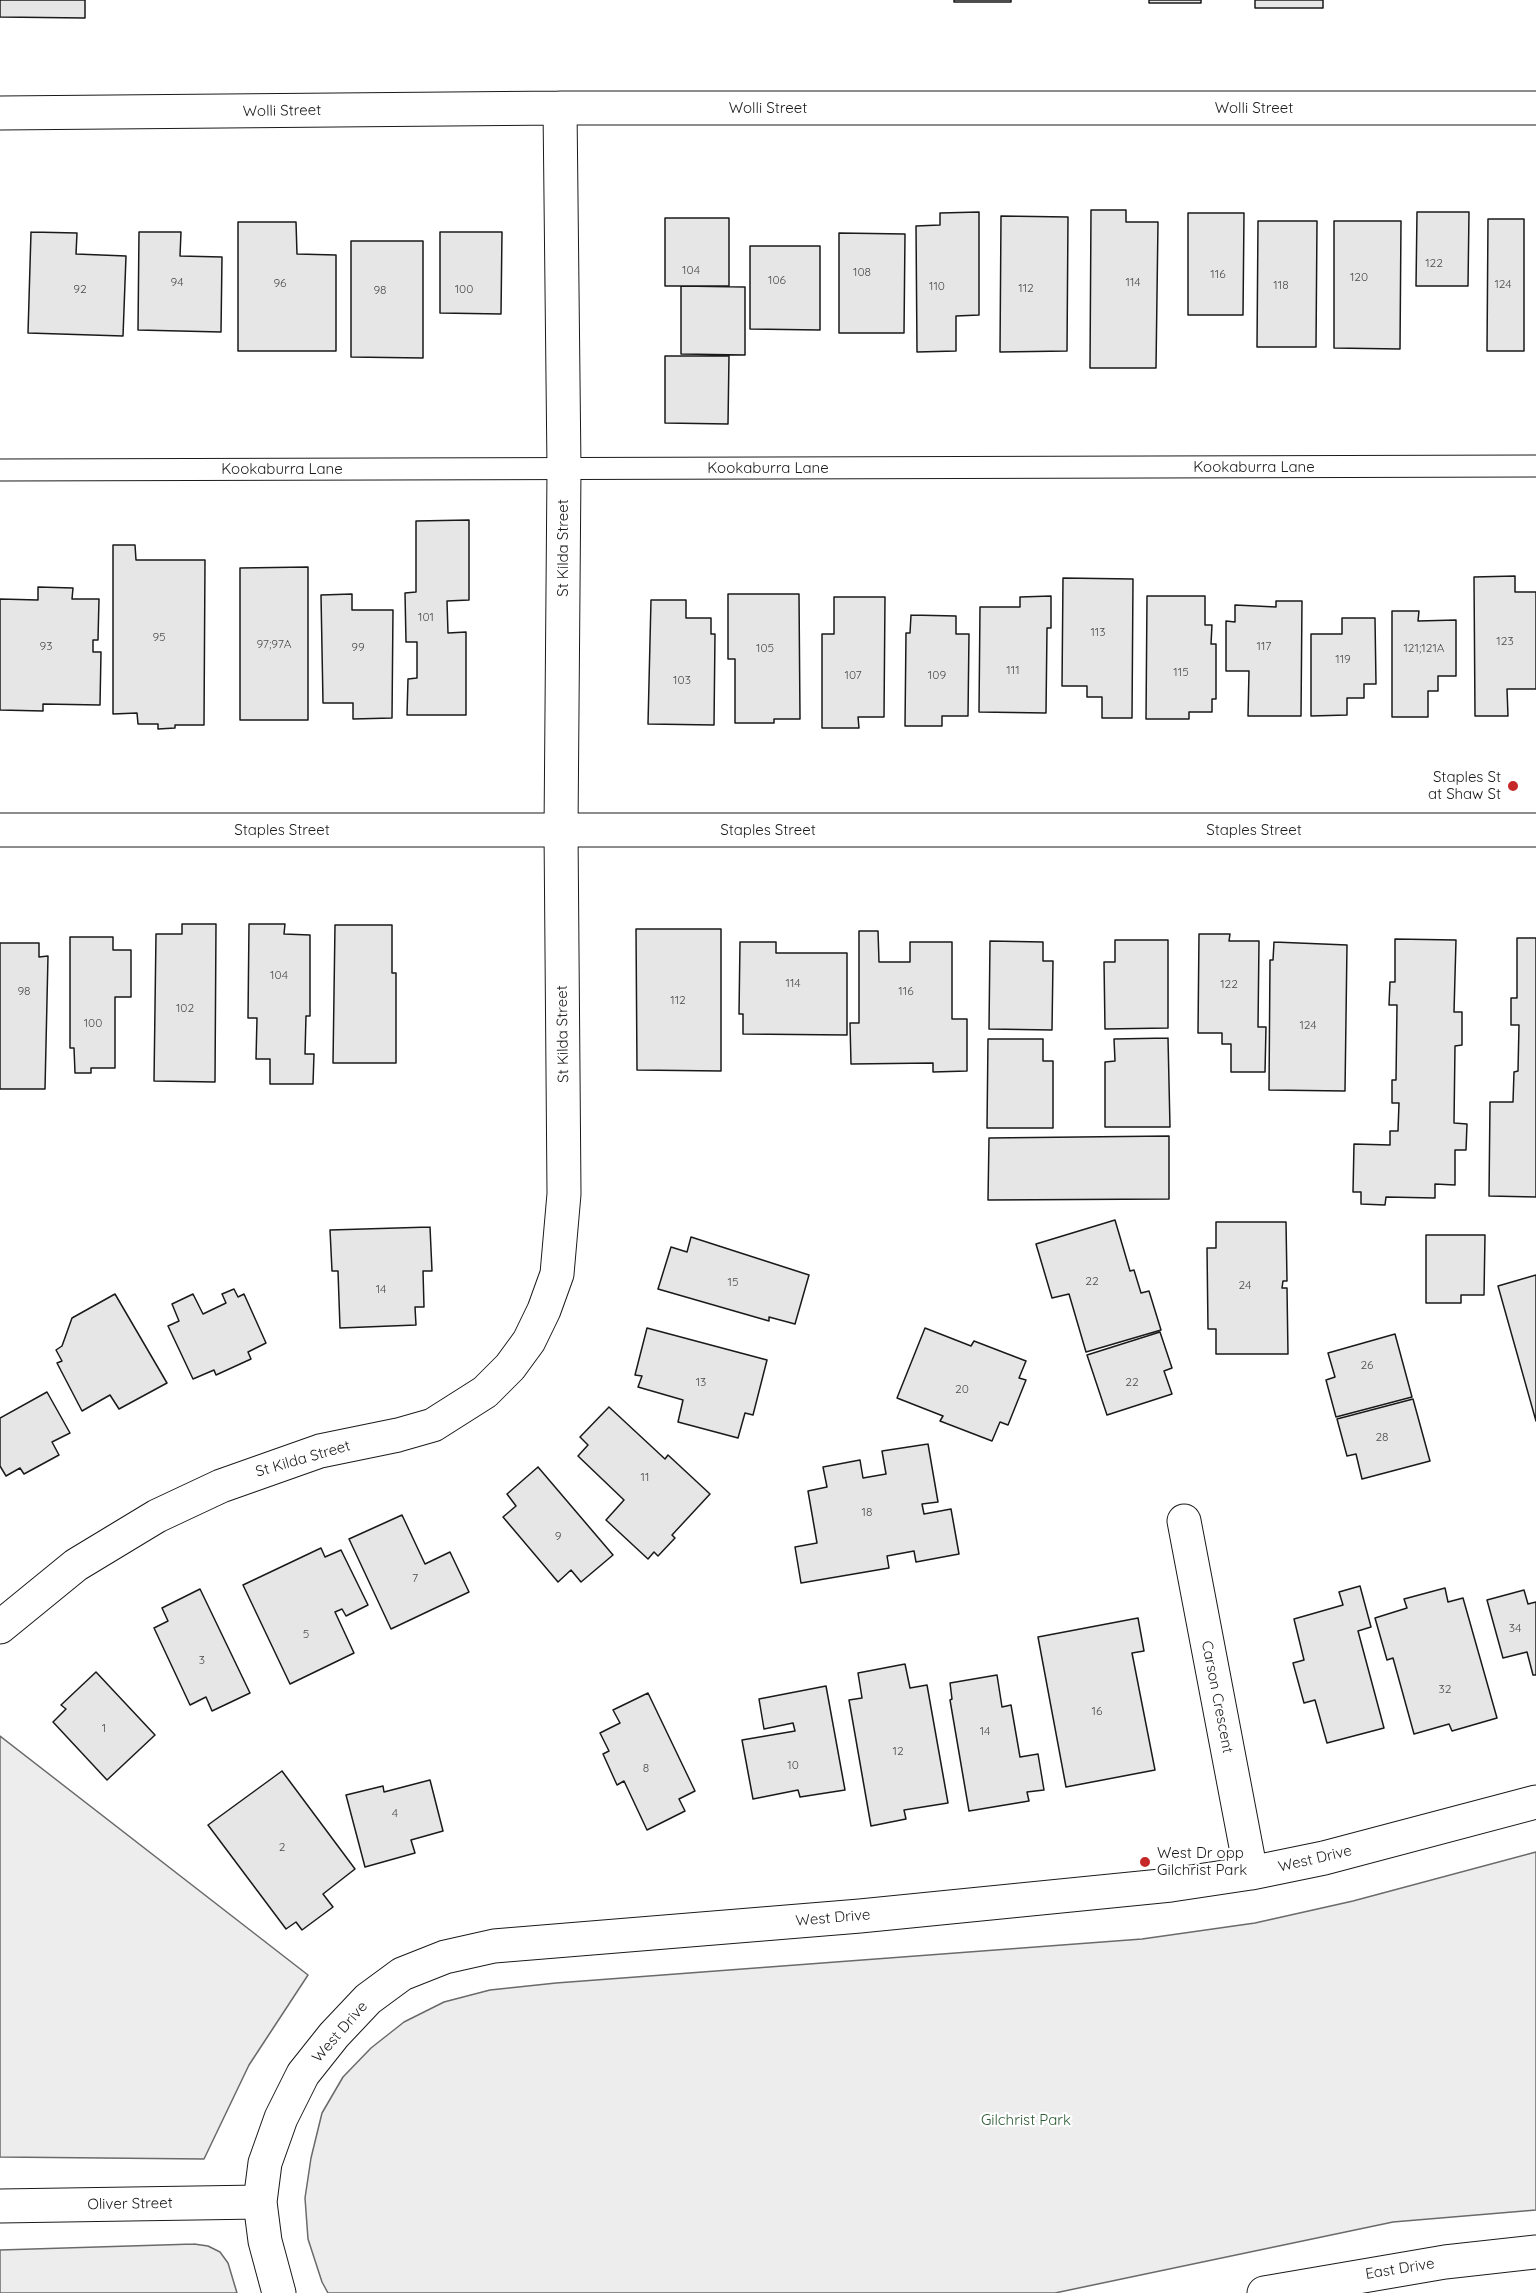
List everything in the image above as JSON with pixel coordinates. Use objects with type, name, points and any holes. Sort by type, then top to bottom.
[{"type":"street","name":"Wolli Street","points":[[0,113],[560,108],[1536,108]]},
{"type":"street","name":"St Kilda Street","points":[[0,1627],[76,1565],[157,1516],[210,1491],[320,1451],[398,1435],[433,1425],[485,1392],[510,1367],[529,1341],[544,1310],[557,1274],[562,1234],[561,830],[564,469],[560,108]]},
{"type":"street","name":"Staples Street","points":[[0,830],[1536,830]]},
{"type":"street","name":"Carson Crescent","points":[[1184,1521],[1251,1874]]},
{"type":"street","name":"West Drive","points":[[260,2202],[265,2163],[281,2118],[303,2074],[368,1999],[402,1974],[445,1957],[494,1946],[548,1940],[860,1916],[1171,1885],[1251,1874],[1324,1858],[1536,1802]]},
{"type":"street","name":"Oliver Street","points":[[0,2206],[260,2202]]},
{"type":"street","points":[[260,2202],[265,2241],[279,2293]]},
{"type":"street","name":"East Drive","points":[[1264,2293],[1446,2262],[1536,2252]]},
{"type":"lane","name":"Kookaburra Lane","points":[[0,470],[1536,466]]},
{"type":"green space","points":[[0,1736],[308,1975],[249,2065],[204,2159],[0,2157]]},
{"type":"green space","name":"Gilchrist Park","points":[[1536,1852],[1536,2210],[1393,2222],[1055,2293],[328,2293],[322,2282],[308,2239],[305,2198],[311,2158],[322,2113],[343,2077],[371,2048],[404,2022],[444,2002],[490,1990],[556,1983],[1142,1939],[1255,1923],[1353,1901]]},
{"type":"green space","points":[[194,2244],[208,2246],[220,2252],[228,2263],[237,2293],[0,2293],[0,2250]]},
{"type":"building","points":[[0,0],[85,0],[85,18],[0,17]]},
{"type":"building","points":[[954,0],[1011,0],[1011,2],[954,2]]},
{"type":"building","points":[[1149,0],[1201,0],[1201,3],[1149,3]]},
{"type":"building","points":[[1255,0],[1323,0],[1323,8],[1255,8]]},
{"type":"building","points":[[1091,210],[1126,210],[1126,222],[1158,222],[1156,368],[1090,368]]},
{"type":"building","points":[[979,212],[979,315],[956,316],[956,351],[917,352],[916,226],[940,225],[940,213]]},
{"type":"building","points":[[1417,212],[1469,212],[1468,286],[1416,286]]},
{"type":"building","points":[[1188,213],[1244,213],[1243,315],[1188,315]]},
{"type":"building","points":[[1001,216],[1068,217],[1067,351],[1000,352]]},
{"type":"building","points":[[665,218],[729,218],[729,286],[665,286]]},
{"type":"building","points":[[1488,219],[1524,219],[1524,351],[1487,351]]},
{"type":"building","points":[[1258,221],[1317,221],[1316,347],[1257,347]]},
{"type":"building","points":[[1334,221],[1401,221],[1400,349],[1334,348]]},
{"type":"building","points":[[238,222],[296,222],[297,254],[336,255],[336,351],[238,351]]},
{"type":"building","points":[[31,232],[77,233],[76,254],[126,256],[123,336],[28,333]]},
{"type":"building","points":[[139,232],[181,232],[180,256],[222,257],[221,332],[138,330]]},
{"type":"building","points":[[440,232],[502,232],[501,314],[440,313]]},
{"type":"building","points":[[839,233],[905,234],[904,333],[839,333]]},
{"type":"building","points":[[351,241],[423,241],[423,358],[351,357]]},
{"type":"building","points":[[750,246],[820,246],[820,330],[750,329]]},
{"type":"building","points":[[681,286],[745,287],[745,355],[681,354]]},
{"type":"building","points":[[665,356],[729,356],[728,424],[665,423]]},
{"type":"building","points":[[469,520],[469,600],[447,601],[448,633],[466,632],[466,715],[407,715],[408,679],[417,678],[417,642],[406,642],[405,593],[416,592],[416,521]]},
{"type":"building","points":[[113,545],[135,545],[136,560],[205,560],[204,725],[175,725],[175,728],[158,729],[158,724],[138,724],[137,713],[113,714]]},
{"type":"building","points":[[308,567],[308,720],[240,720],[240,568]]},
{"type":"building","points":[[1515,576],[1515,592],[1536,592],[1536,689],[1507,689],[1508,716],[1475,716],[1474,577]]},
{"type":"building","points":[[1063,578],[1133,579],[1132,718],[1102,718],[1102,697],[1087,697],[1087,686],[1062,686]]},
{"type":"building","points":[[38,587],[73,588],[72,599],[99,599],[98,640],[93,640],[93,652],[101,652],[100,705],[43,704],[43,711],[0,710],[0,599],[38,600]]},
{"type":"building","points":[[352,594],[352,610],[393,610],[392,718],[353,719],[353,703],[323,703],[321,595]]},
{"type":"building","points":[[728,594],[799,594],[800,719],[774,719],[774,723],[735,723],[735,659],[728,659]]},
{"type":"building","points":[[1051,596],[1051,628],[1047,628],[1046,713],[979,712],[980,607],[1020,607],[1020,597]]},
{"type":"building","points":[[1147,596],[1205,596],[1205,625],[1212,625],[1211,644],[1216,644],[1216,699],[1212,699],[1212,712],[1189,712],[1189,719],[1146,719]]},
{"type":"building","points":[[834,597],[885,597],[884,717],[858,717],[859,728],[822,728],[822,634],[834,634]]},
{"type":"building","points":[[651,600],[686,600],[686,618],[711,618],[711,634],[715,634],[714,725],[648,724]]},
{"type":"building","points":[[1276,601],[1302,601],[1301,716],[1248,716],[1249,671],[1226,671],[1226,621],[1235,622],[1235,605],[1276,607]]},
{"type":"building","points":[[1392,611],[1419,611],[1418,621],[1456,620],[1456,676],[1438,676],[1438,691],[1428,691],[1428,717],[1392,717]]},
{"type":"building","points":[[911,615],[956,616],[956,634],[969,634],[968,716],[942,716],[942,726],[905,726],[906,633],[910,633]]},
{"type":"building","points":[[1342,618],[1375,618],[1376,684],[1364,684],[1364,698],[1347,698],[1347,715],[1311,716],[1311,634],[1342,634]]},
{"type":"building","points":[[182,924],[216,924],[215,1082],[154,1081],[156,934],[182,934]]},
{"type":"building","points":[[249,924],[285,924],[284,934],[310,935],[310,1016],[306,1016],[305,1054],[314,1054],[313,1084],[270,1084],[270,1059],[256,1059],[257,1018],[248,1018]]},
{"type":"building","points":[[335,925],[392,925],[392,973],[396,973],[396,1063],[333,1063]]},
{"type":"building","points":[[636,929],[721,929],[721,1071],[637,1070]]},
{"type":"building","points":[[859,931],[878,931],[879,962],[910,962],[910,942],[952,942],[952,1019],[967,1019],[967,1071],[933,1072],[933,1063],[851,1064],[850,1023],[859,1023]]},
{"type":"building","points":[[1199,934],[1230,934],[1229,941],[1259,941],[1258,1027],[1266,1027],[1265,1072],[1231,1072],[1231,1044],[1222,1044],[1222,1033],[1198,1033]]},
{"type":"building","points":[[70,937],[113,937],[113,950],[131,950],[131,997],[115,997],[115,1068],[91,1068],[91,1073],[75,1073],[74,1048],[70,1048]]},
{"type":"building","points":[[1517,938],[1536,938],[1536,1197],[1489,1196],[1490,1102],[1513,1102],[1514,1072],[1518,1071],[1519,1025],[1511,1025],[1511,998],[1517,998]]},
{"type":"building","points":[[1395,939],[1456,940],[1454,1012],[1462,1012],[1462,1045],[1455,1046],[1454,1123],[1467,1124],[1466,1150],[1455,1150],[1455,1185],[1435,1184],[1435,1198],[1386,1197],[1385,1205],[1361,1204],[1361,1192],[1353,1192],[1354,1144],[1390,1145],[1390,1131],[1398,1131],[1399,1103],[1392,1103],[1392,1080],[1396,1080],[1397,1005],[1389,1005],[1390,982],[1395,982]]},
{"type":"building","points":[[1115,940],[1168,940],[1168,1028],[1105,1029],[1104,962],[1115,962]]},
{"type":"building","points":[[990,941],[1043,942],[1043,961],[1053,961],[1052,1030],[989,1029]]},
{"type":"building","points":[[740,942],[776,942],[776,953],[847,953],[847,1035],[743,1034],[743,1014],[739,1014]]},
{"type":"building","points":[[1274,942],[1347,945],[1345,1091],[1269,1090],[1270,960],[1273,960]]},
{"type":"building","points":[[0,943],[39,943],[39,957],[48,956],[45,1089],[0,1089]]},
{"type":"building","points":[[1168,1038],[1170,1127],[1105,1127],[1105,1062],[1115,1061],[1114,1039]]},
{"type":"building","points":[[988,1039],[1043,1039],[1043,1061],[1053,1061],[1053,1128],[987,1128]]},
{"type":"building","points":[[1169,1136],[1169,1199],[988,1200],[989,1138]]},
{"type":"building","points":[[1115,1220],[1130,1271],[1134,1270],[1141,1293],[1149,1291],[1161,1330],[1086,1352],[1069,1294],[1052,1298],[1036,1244]]},
{"type":"building","points":[[1216,1222],[1286,1222],[1287,1281],[1283,1281],[1282,1288],[1287,1288],[1288,1354],[1216,1354],[1216,1329],[1208,1329],[1207,1248],[1216,1248]]},
{"type":"building","points":[[430,1227],[432,1271],[423,1271],[424,1307],[415,1307],[416,1325],[340,1328],[338,1271],[332,1271],[330,1230]]},
{"type":"building","points":[[1426,1235],[1485,1235],[1484,1295],[1461,1295],[1461,1303],[1426,1303]]},
{"type":"building","points":[[691,1237],[809,1275],[795,1324],[769,1317],[769,1321],[658,1289],[671,1247],[687,1252]]},
{"type":"building","points":[[1536,1275],[1536,1421],[1498,1286]]},
{"type":"building","points":[[234,1289],[238,1297],[244,1294],[266,1343],[248,1352],[251,1359],[216,1375],[214,1370],[193,1379],[168,1326],[179,1321],[172,1304],[193,1294],[203,1314],[226,1303],[222,1294]]},
{"type":"building","points":[[115,1294],[167,1383],[119,1409],[110,1395],[82,1411],[57,1363],[62,1361],[56,1350],[62,1346],[72,1318]]},
{"type":"building","points":[[647,1328],[767,1360],[753,1415],[745,1413],[738,1438],[678,1422],[683,1400],[638,1387],[642,1376],[635,1375]]},
{"type":"building","points":[[925,1328],[971,1346],[974,1341],[1026,1361],[1019,1378],[1026,1380],[1008,1425],[1000,1422],[992,1441],[940,1421],[943,1416],[897,1398]]},
{"type":"building","points":[[1160,1332],[1172,1368],[1164,1371],[1172,1394],[1107,1415],[1087,1355]]},
{"type":"building","points":[[1395,1334],[1412,1397],[1336,1417],[1326,1380],[1335,1377],[1328,1353]]},
{"type":"building","points":[[47,1392],[70,1433],[52,1442],[59,1455],[24,1474],[20,1468],[6,1476],[0,1466],[0,1418]]},
{"type":"building","points":[[1413,1399],[1430,1461],[1362,1479],[1356,1454],[1347,1456],[1337,1419]]},
{"type":"building","points":[[609,1407],[665,1459],[668,1455],[710,1494],[672,1535],[675,1538],[658,1556],[654,1552],[648,1559],[606,1520],[624,1500],[578,1456],[588,1445],[580,1437]]},
{"type":"building","points":[[928,1444],[938,1502],[922,1504],[924,1514],[951,1509],[959,1554],[916,1562],[914,1551],[887,1556],[889,1568],[801,1583],[795,1547],[817,1543],[808,1491],[827,1487],[823,1467],[860,1460],[863,1478],[886,1474],[882,1451]]},
{"type":"building","points":[[538,1467],[613,1555],[581,1582],[571,1570],[558,1582],[503,1517],[516,1506],[507,1494]]},
{"type":"building","points":[[402,1515],[425,1564],[450,1552],[469,1592],[391,1629],[349,1539]]},
{"type":"building","points":[[321,1548],[325,1557],[341,1550],[368,1605],[346,1616],[342,1609],[335,1612],[354,1653],[290,1684],[243,1585]]},
{"type":"building","points":[[1360,1586],[1371,1627],[1358,1631],[1384,1728],[1327,1743],[1315,1700],[1304,1703],[1293,1663],[1304,1660],[1294,1619],[1343,1605],[1339,1592]]},
{"type":"building","points":[[1445,1588],[1448,1602],[1463,1598],[1497,1718],[1452,1731],[1449,1724],[1414,1734],[1393,1658],[1387,1660],[1375,1618],[1407,1608],[1404,1599]]},
{"type":"building","points":[[200,1589],[250,1693],[212,1711],[206,1697],[190,1705],[154,1628],[168,1621],[162,1608]]},
{"type":"building","points":[[1524,1590],[1528,1604],[1536,1602],[1536,1675],[1533,1675],[1527,1652],[1503,1658],[1487,1600]]},
{"type":"building","points":[[1138,1618],[1144,1651],[1132,1653],[1155,1770],[1066,1787],[1038,1637]]},
{"type":"building","points":[[905,1664],[910,1688],[927,1685],[948,1803],[904,1810],[906,1819],[871,1826],[849,1700],[862,1698],[858,1673]]},
{"type":"building","points":[[96,1672],[155,1735],[107,1780],[53,1722],[66,1709],[61,1705]]},
{"type":"building","points":[[997,1675],[1002,1707],[1011,1705],[1020,1757],[1038,1754],[1044,1790],[1027,1792],[1029,1801],[969,1811],[950,1700],[952,1699],[950,1683]]},
{"type":"building","points":[[826,1686],[845,1790],[800,1797],[798,1790],[753,1799],[742,1740],[795,1731],[793,1723],[764,1729],[759,1699]]},
{"type":"building","points":[[648,1693],[695,1791],[679,1799],[685,1811],[647,1830],[624,1781],[617,1785],[603,1754],[609,1751],[600,1733],[620,1723],[613,1710]]},
{"type":"building","points":[[282,1771],[355,1869],[323,1894],[333,1907],[302,1930],[296,1922],[286,1929],[208,1825]]},
{"type":"building","points":[[430,1780],[443,1831],[411,1840],[415,1853],[365,1867],[346,1795],[383,1786],[384,1792]]},
{"type":"place","name":"Staples St at Shaw St","points":[[1513,786]]},
{"type":"place","name":"West Dr opp Gilchrist Park","points":[[1145,1862]]}]
